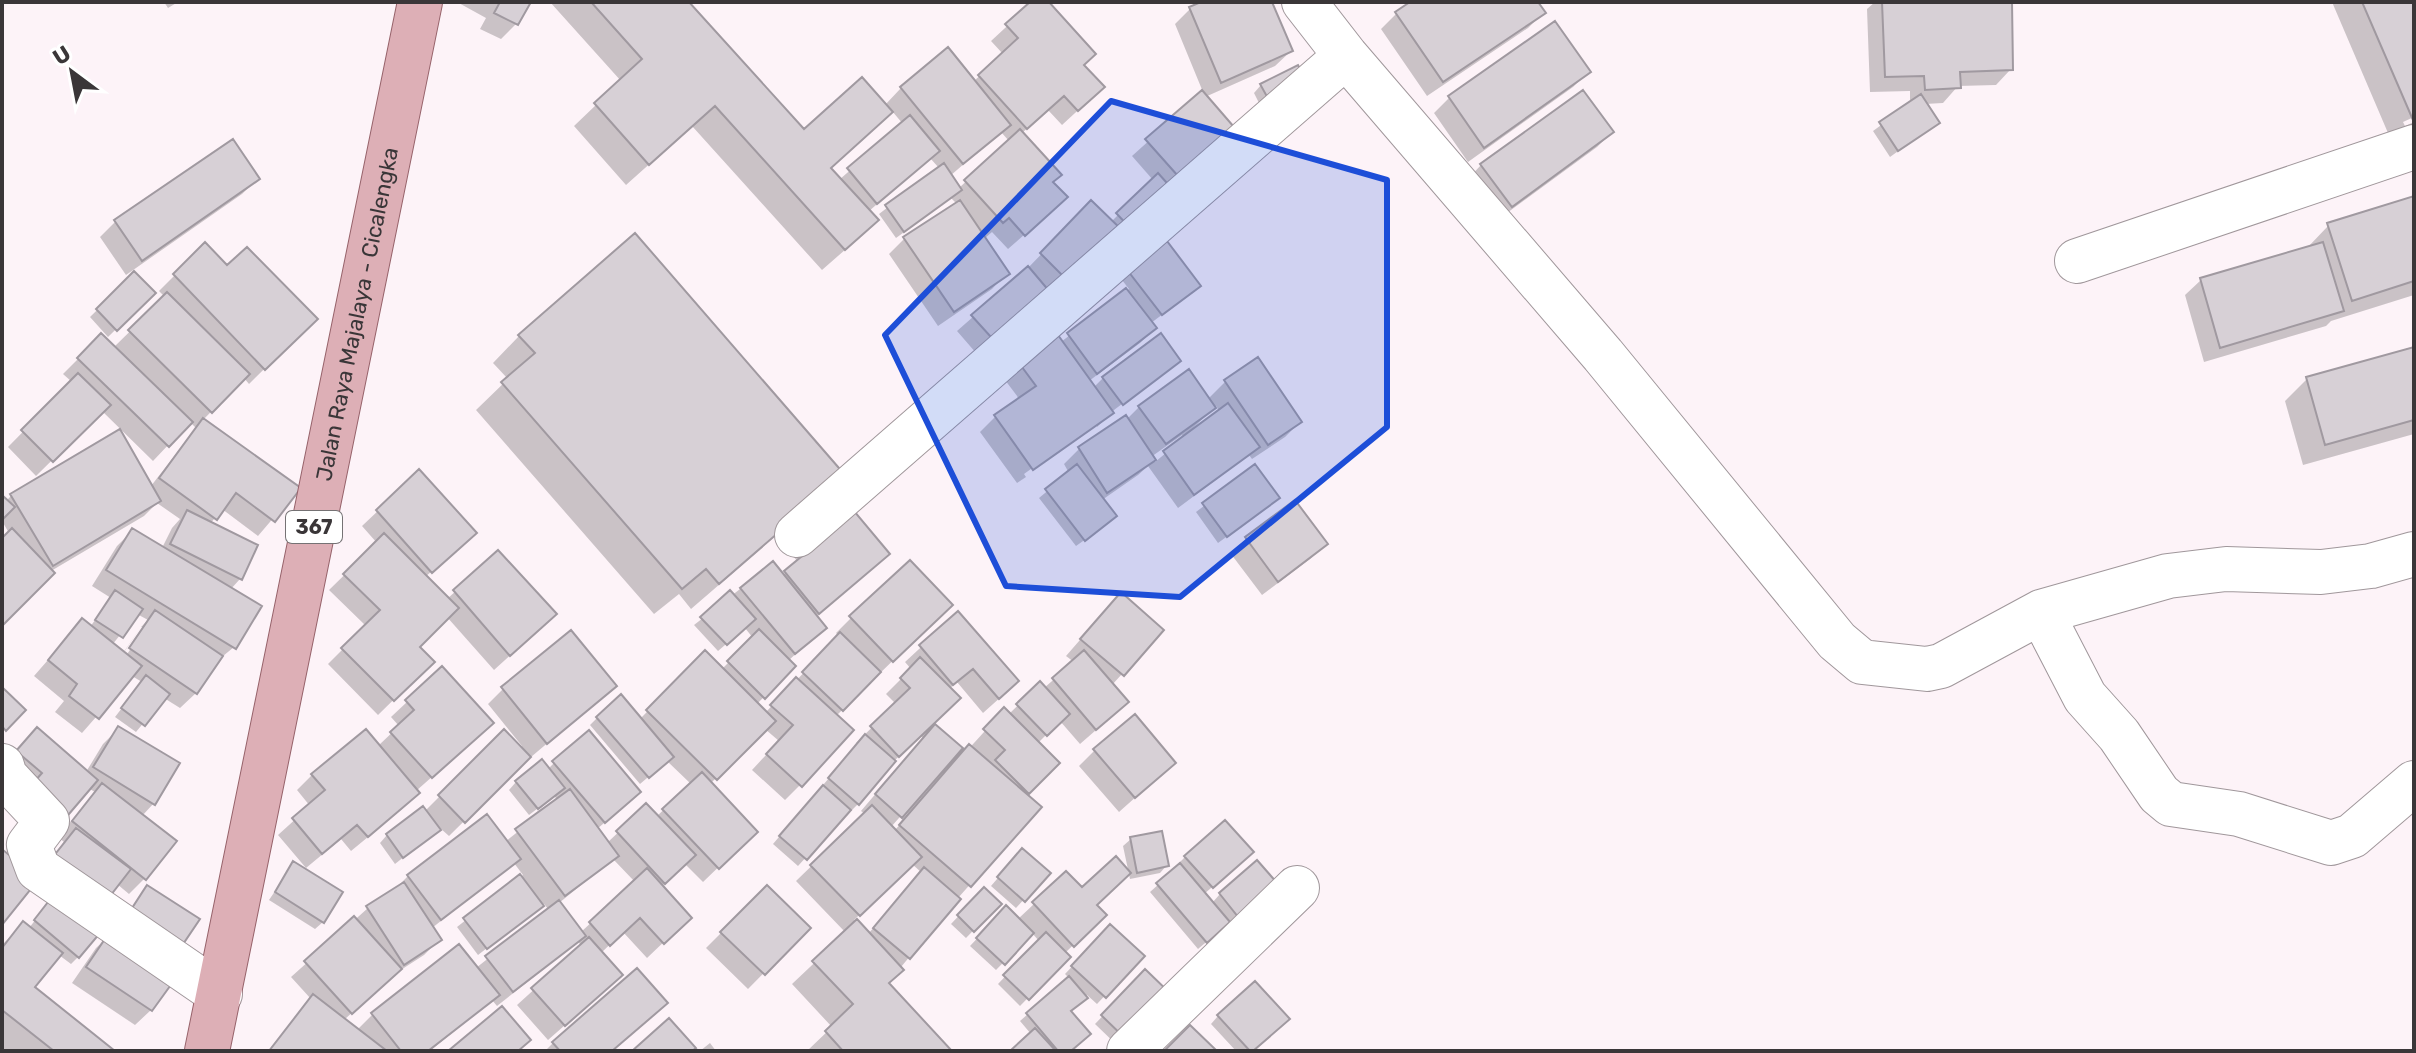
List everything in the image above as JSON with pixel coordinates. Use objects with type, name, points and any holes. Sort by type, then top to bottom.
[{"type":"main road","name":"Jalan Raya Majalaya - Cicalengka","points":[[207,1051],[420,2]]},
{"type":"street","points":[[1304,2],[1346,56],[1603,355],[1846,650],[1862,662],[1927,669],[1941,666],[2041,612],[2168,576],[2203,570],[2321,572],[2371,566],[2414,554]]},
{"type":"street","points":[[797,535],[1346,56]]},
{"type":"street","points":[[2077,261],[2414,147]]},
{"type":"street","points":[[2041,612],[2085,697],[2119,735],[2159,794],[2171,804],[2239,814],[2331,843],[2352,836],[2414,783]]},
{"type":"street","points":[[2,766],[5,776],[47,821],[29,845],[38,869],[220,994]]},
{"type":"street","points":[[1129,1051],[1297,888]]},
{"type":"highlighted area","points":[[1111,101],[1387,180],[1387,427],[1180,597],[1006,586],[885,335]]},
{"type":"building","points":[[500,2],[531,2],[518,25],[494,13]]},
{"type":"building","points":[[591,2],[689,2],[804,129],[862,77],[893,112],[831,168],[879,220],[845,250],[715,106],[649,165],[594,103],[642,59]]},
{"type":"building","points":[[1030,2],[1049,2],[1096,54],[1084,65],[1105,87],[1078,111],[1064,96],[1027,129],[978,75],[1018,38],[1005,24]]},
{"type":"building","points":[[1201,2],[1272,2],[1293,51],[1221,83],[1189,7]]},
{"type":"building","points":[[1410,2],[1538,2],[1546,13],[1443,82],[1395,12]]},
{"type":"building","points":[[1882,2],[2012,2],[2013,70],[1960,72],[1961,88],[1925,90],[1924,76],[1885,77]]},
{"type":"building","points":[[2362,2],[2414,2],[2413,120]]},
{"type":"building","points":[[1555,21],[1591,72],[1484,148],[1448,96]]},
{"type":"building","points":[[948,47],[1011,125],[963,164],[900,87]]},
{"type":"building","points":[[1298,65],[1307,84],[1270,102],[1260,84]]},
{"type":"building","points":[[1202,90],[1234,127],[1178,176],[1145,139]]},
{"type":"building","points":[[1583,90],[1614,132],[1512,207],[1480,164]]},
{"type":"building","points":[[1921,94],[1940,123],[1898,151],[1879,122]]},
{"type":"building","points":[[910,115],[940,151],[877,204],[847,168]]},
{"type":"building","points":[[1020,129],[1062,175],[1053,182],[1068,197],[1025,236],[1009,218],[1003,223],[964,180]]},
{"type":"building","points":[[233,139],[260,179],[142,261],[114,220]]},
{"type":"building","points":[[944,163],[962,190],[904,232],[885,205]]},
{"type":"building","points":[[1158,173],[1175,192],[1133,231],[1116,213]]},
{"type":"building","points":[[2414,196],[2414,281],[2352,301],[2327,223]]},
{"type":"building","points":[[960,200],[1010,274],[954,312],[903,237]]},
{"type":"building","points":[[1091,200],[1125,233],[1073,286],[1040,253]]},
{"type":"building","points":[[635,233],[845,475],[719,584],[706,569],[682,589],[501,382],[535,353],[518,335]]},
{"type":"building","points":[[1167,241],[1201,286],[1162,315],[1128,271]]},
{"type":"building","points":[[205,242],[227,265],[247,247],[318,319],[265,370],[173,274]]},
{"type":"building","points":[[2323,242],[2344,311],[2220,348],[2200,278]]},
{"type":"building","points":[[1028,266],[1050,292],[1000,347],[971,315]]},
{"type":"building","points":[[134,271],[156,293],[117,331],[96,309]]},
{"type":"building","points":[[1126,288],[1157,328],[1097,374],[1067,333]]},
{"type":"building","points":[[167,292],[250,374],[212,413],[128,330]]},
{"type":"building","points":[[101,333],[193,422],[169,447],[77,358]]},
{"type":"building","points":[[1161,333],[1181,361],[1123,405],[1102,377]]},
{"type":"building","points":[[1058,335],[1114,413],[1033,470],[994,415],[1036,386],[1019,363]]},
{"type":"building","points":[[2414,347],[2414,420],[2325,445],[2306,377]]},
{"type":"building","points":[[1258,357],[1302,422],[1268,445],[1224,380]]},
{"type":"building","points":[[1189,369],[1216,408],[1166,444],[1138,406]]},
{"type":"building","points":[[78,373],[111,405],[53,462],[21,430]]},
{"type":"building","points":[[1228,403],[1260,447],[1194,495],[1163,451]]},
{"type":"building","points":[[1126,415],[1156,460],[1107,493],[1078,447]]},
{"type":"building","points":[[203,418],[301,488],[275,522],[236,493],[217,520],[159,478]]},
{"type":"building","points":[[120,429],[161,501],[53,566],[10,494]]},
{"type":"building","points":[[1077,464],[1117,516],[1085,541],[1045,489]]},
{"type":"building","points":[[1255,464],[1280,498],[1227,537],[1202,503]]},
{"type":"building","points":[[419,469],[477,533],[432,573],[376,510]]},
{"type":"building","points":[[2,495],[15,507],[2,520]]},
{"type":"building","points":[[1295,500],[1328,544],[1278,582],[1245,537]]},
{"type":"building","points":[[849,505],[890,554],[819,614],[784,571],[813,547]]},
{"type":"building","points":[[187,510],[258,545],[242,580],[170,544]]},
{"type":"building","points":[[12,528],[55,573],[2,626],[2,538]]},
{"type":"building","points":[[132,528],[262,606],[236,649],[106,570]]},
{"type":"building","points":[[384,533],[459,608],[420,647],[435,662],[394,701],[341,648],[380,610],[343,574]]},
{"type":"building","points":[[498,550],[557,614],[510,656],[453,590]]},
{"type":"building","points":[[910,560],[953,605],[893,662],[849,616]]},
{"type":"building","points":[[773,561],[827,628],[795,654],[740,588]]},
{"type":"building","points":[[115,590],[143,609],[123,638],[95,620]]},
{"type":"building","points":[[730,590],[756,619],[727,645],[700,617]]},
{"type":"building","points":[[1121,592],[1164,630],[1124,676],[1080,639]]},
{"type":"building","points":[[155,610],[223,656],[197,694],[129,648]]},
{"type":"building","points":[[958,611],[1019,681],[999,699],[973,669],[953,685],[919,645]]},
{"type":"building","points":[[82,618],[142,666],[99,719],[69,696],[77,684],[48,660]]},
{"type":"building","points":[[759,629],[796,666],[765,699],[727,661]]},
{"type":"building","points":[[571,630],[617,686],[547,744],[501,687]]},
{"type":"building","points":[[840,632],[881,672],[843,711],[802,672]]},
{"type":"building","points":[[705,650],[776,721],[717,780],[646,710]]},
{"type":"building","points":[[1084,650],[1129,702],[1096,730],[1052,678]]},
{"type":"building","points":[[920,657],[961,698],[899,757],[870,726],[910,688],[900,678]]},
{"type":"building","points":[[442,666],[494,723],[432,778],[390,732],[414,710],[405,700]]},
{"type":"building","points":[[146,675],[170,694],[145,726],[121,708]]},
{"type":"building","points":[[796,677],[854,730],[802,787],[766,754],[793,725],[770,705]]},
{"type":"building","points":[[1040,681],[1070,714],[1047,736],[1016,704]]},
{"type":"building","points":[[2,687],[26,710],[6,731],[2,726]]},
{"type":"building","points":[[621,694],[674,757],[649,778],[596,717]]},
{"type":"building","points":[[1004,707],[1060,763],[1029,794],[995,760],[1005,750],[983,729]]},
{"type":"building","points":[[1135,714],[1176,763],[1135,798],[1093,749]]},
{"type":"building","points":[[935,724],[963,748],[902,818],[875,794]]},
{"type":"building","points":[[118,726],[180,763],[155,805],[93,767]]},
{"type":"building","points":[[37,727],[98,780],[63,821],[27,790],[42,773],[16,751]]},
{"type":"building","points":[[366,729],[420,793],[368,837],[357,825],[322,854],[292,818],[325,790],[311,774]]},
{"type":"building","points":[[504,729],[531,757],[465,823],[438,795]]},
{"type":"building","points":[[589,730],[641,792],[605,823],[552,761]]},
{"type":"building","points":[[865,734],[896,761],[859,805],[828,778]]},
{"type":"building","points":[[969,744],[1042,807],[971,887],[899,825]]},
{"type":"building","points":[[542,759],[565,788],[538,809],[515,781]]},
{"type":"building","points":[[702,772],[758,832],[719,869],[662,809]]},
{"type":"building","points":[[102,783],[177,841],[146,880],[72,821]]},
{"type":"building","points":[[823,785],[851,810],[807,860],[779,836]]},
{"type":"building","points":[[570,789],[619,856],[565,896],[515,829]]},
{"type":"building","points":[[646,803],[696,855],[665,884],[616,831]]},
{"type":"building","points":[[872,805],[922,857],[860,916],[810,865]]},
{"type":"building","points":[[423,806],[441,830],[403,858],[386,834]]},
{"type":"building","points":[[487,814],[521,859],[441,920],[407,875]]},
{"type":"building","points":[[1225,820],[1254,852],[1213,888],[1184,856]]},
{"type":"building","points":[[76,828],[131,869],[100,909],[45,867]]},
{"type":"building","points":[[1162,831],[1169,866],[1137,873],[1130,837]]},
{"type":"building","points":[[1022,848],[1051,873],[1025,902],[997,877]]},
{"type":"building","points":[[2,852],[39,879],[2,925]]},
{"type":"building","points":[[1116,856],[1131,873],[1097,905],[1107,915],[1074,947],[1032,902],[1066,871],[1082,887]]},
{"type":"building","points":[[1257,860],[1278,884],[1239,918],[1219,893]]},
{"type":"building","points":[[293,861],[343,892],[324,923],[275,892]]},
{"type":"building","points":[[1180,863],[1230,922],[1207,943],[1156,883]]},
{"type":"building","points":[[924,867],[961,899],[910,959],[873,928]]},
{"type":"building","points":[[647,868],[692,918],[664,944],[640,918],[610,946],[589,922]]},
{"type":"building","points":[[520,874],[544,906],[487,949],[463,918]]},
{"type":"building","points":[[404,882],[442,940],[404,965],[366,906]]},
{"type":"building","points":[[147,885],[200,919],[175,956],[123,922]]},
{"type":"building","points":[[767,885],[811,928],[765,975],[720,932]]},
{"type":"building","points":[[984,887],[1002,904],[974,932],[957,915]]},
{"type":"building","points":[[59,888],[106,926],[79,958],[34,920]]},
{"type":"building","points":[[559,900],[586,936],[513,992],[485,956]]},
{"type":"building","points":[[1006,905],[1034,933],[1005,965],[976,938]]},
{"type":"building","points":[[354,916],[402,969],[352,1014],[304,961]]},
{"type":"building","points":[[857,919],[904,970],[889,983],[952,1051],[843,1051],[825,1031],[853,1004],[812,961]]},
{"type":"building","points":[[23,921],[63,953],[35,987],[115,1051],[54,1051],[2,1010],[2,948]]},
{"type":"building","points":[[1110,924],[1145,956],[1106,998],[1071,966]]},
{"type":"building","points":[[111,930],[178,975],[152,1011],[86,967]]},
{"type":"building","points":[[1046,932],[1071,957],[1029,1000],[1003,975]]},
{"type":"building","points":[[589,937],[623,975],[565,1026],[531,988]]},
{"type":"building","points":[[459,944],[500,995],[428,1051],[401,1051],[371,1013]]},
{"type":"building","points":[[637,968],[668,1003],[612,1051],[560,1051],[552,1042]]},
{"type":"building","points":[[1145,969],[1175,998],[1131,1044],[1101,1015]]},
{"type":"building","points":[[1069,976],[1088,998],[1071,1011],[1091,1034],[1071,1051],[1058,1051],[1026,1013]]},
{"type":"building","points":[[1255,981],[1290,1019],[1250,1051],[1217,1015]]},
{"type":"building","points":[[313,994],[387,1051],[269,1051]]},
{"type":"building","points":[[502,1006],[531,1040],[518,1051],[448,1051]]},
{"type":"building","points":[[669,1018],[696,1048],[692,1051],[632,1051]]},
{"type":"building","points":[[1190,1025],[1217,1051],[1164,1051]]},
{"type":"building","points":[[1035,1028],[1056,1051],[1010,1051]]}]
